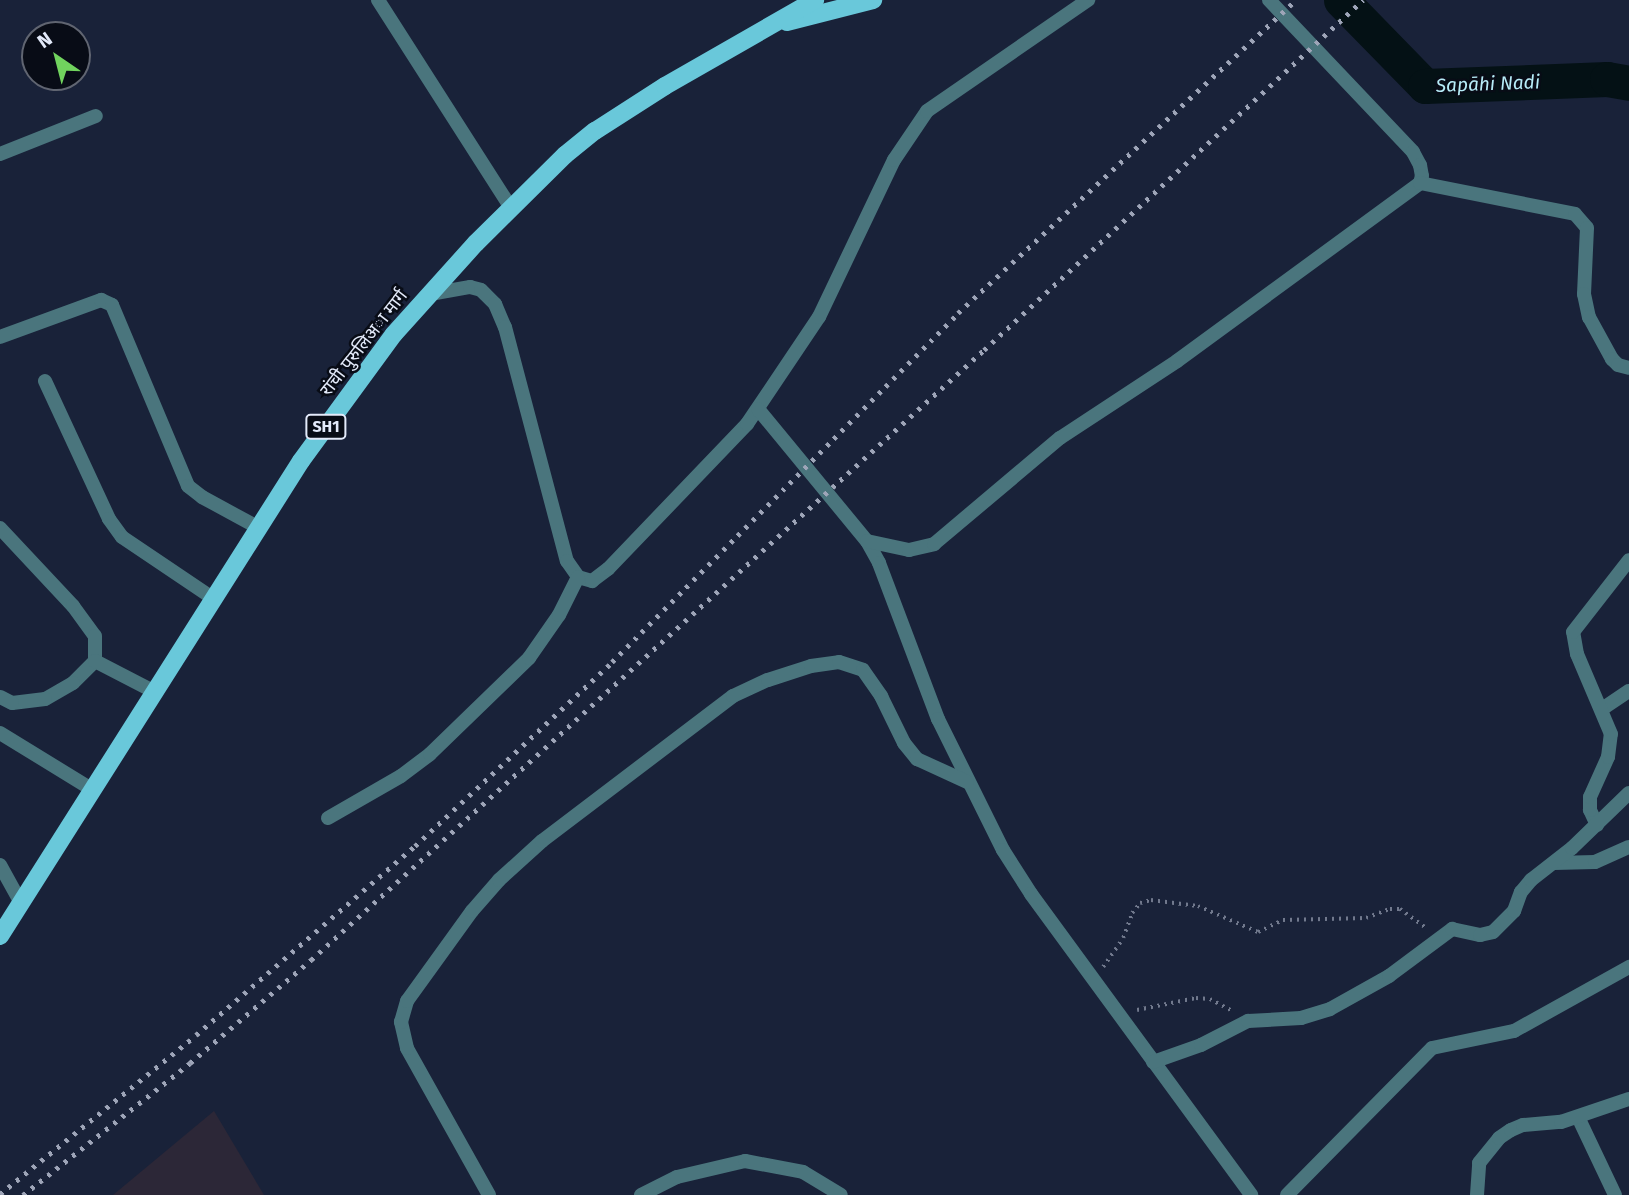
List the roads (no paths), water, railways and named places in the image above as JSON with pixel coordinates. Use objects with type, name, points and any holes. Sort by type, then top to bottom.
[{"type":"main road","name":"रांची पुरुलिअा मार्ग","points":[[0,936],[301,461],[386,344],[511,208],[595,131],[665,86],[815,0]]},
{"type":"main road","name":"SH1","points":[[770,26],[873,0]]},
{"type":"street","points":[[378,0],[511,208]]},
{"type":"street","points":[[430,294],[470,287],[481,290],[495,304],[505,327],[568,561],[578,577],[592,581],[608,569],[747,424],[758,409],[819,317],[913,128],[944,96],[1088,0]]},
{"type":"street","points":[[1269,0],[1413,152],[1420,165],[1420,183]]},
{"type":"street","points":[[0,154],[96,116]]},
{"type":"street","points":[[867,541],[909,550],[934,544],[1060,438],[1177,361],[1420,183],[1575,214],[1587,228],[1584,293],[1589,317],[1612,359],[1618,365],[1629,368]]},
{"type":"street","points":[[0,337],[101,300],[112,305],[188,486],[202,497],[259,527]]},
{"type":"street","points":[[45,381],[109,519],[122,537],[214,599]]},
{"type":"street","points":[[758,409],[867,541],[879,563],[938,719],[967,782],[1017,872],[1251,1195]]},
{"type":"street","points":[[0,528],[73,606],[95,636],[95,661],[73,684],[46,699],[12,703],[0,697]]},
{"type":"street","points":[[1597,825],[1590,810],[1590,797],[1611,745],[1608,722],[1577,654],[1573,632],[1629,560]]},
{"type":"street","points":[[328,818],[408,771],[460,725],[529,658],[559,615],[578,577]]},
{"type":"street","points":[[95,661],[155,692]]},
{"type":"street","points":[[489,1195],[407,1048],[401,1022],[407,1001],[472,911],[499,880],[542,841],[733,696],[768,680],[811,666],[839,662],[863,670],[881,696],[904,743],[917,759],[967,782]]},
{"type":"street","points":[[1602,709],[1629,691]]},
{"type":"street","points":[[0,733],[93,790]]},
{"type":"street","points":[[1153,1062],[1201,1045],[1248,1021],[1301,1018],[1330,1009],[1389,975],[1452,929],[1480,935],[1493,932],[1514,911],[1526,885],[1597,825],[1629,793]]},
{"type":"street","points":[[1554,863],[1594,862],[1629,847]]},
{"type":"street","points":[[0,865],[20,903]]},
{"type":"street","points":[[1287,1195],[1432,1048],[1514,1031],[1629,967]]},
{"type":"street","points":[[1478,1195],[1479,1163],[1499,1138],[1523,1125],[1542,1125],[1578,1117],[1629,1100]]},
{"type":"street","points":[[1578,1117],[1615,1195]]},
{"type":"street","points":[[641,1195],[677,1177],[745,1161],[803,1172],[841,1195]]},
{"type":"waterway","name":"Sapāhi Nadi","points":[[1341,0],[1425,86],[1607,79],[1629,83]]},
{"type":"railway","points":[[0,1194],[196,1035],[415,846],[612,662],[958,313],[1296,0]]},
{"type":"railway","points":[[23,1195],[190,1063],[311,960],[984,350],[1363,0]]}]
